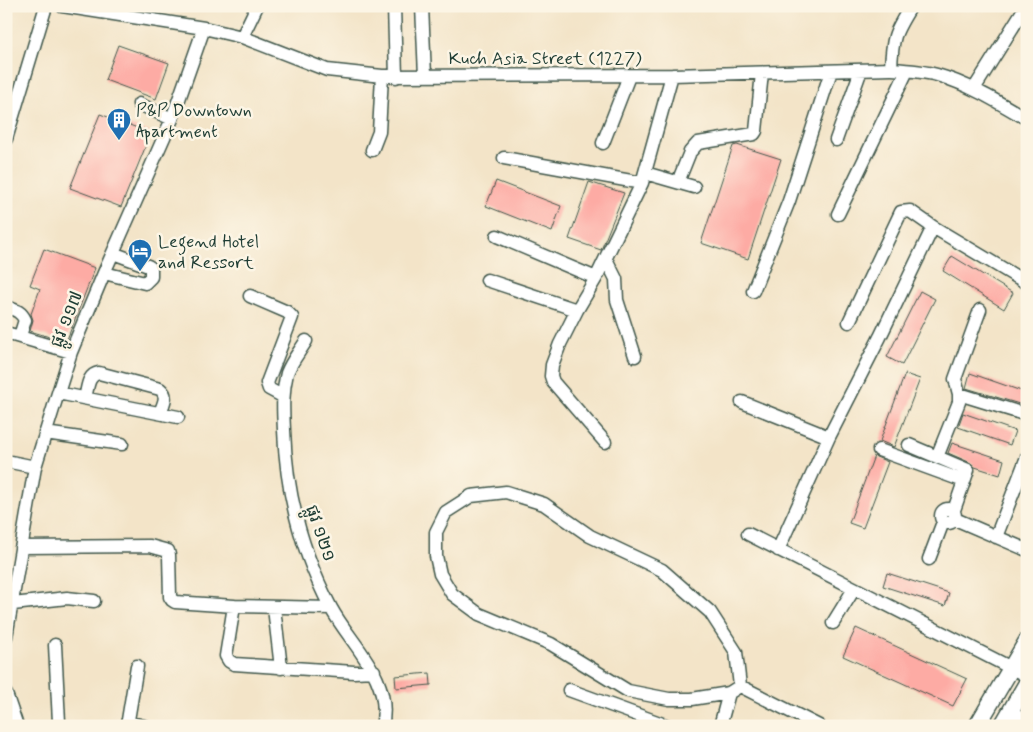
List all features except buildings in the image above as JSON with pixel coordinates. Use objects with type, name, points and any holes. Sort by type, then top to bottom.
[{"type":"main road","points":[[977,726],[1027,641]]},
{"type":"main road","points":[[1006,719],[1027,683]]},
{"type":"street","points":[[6,139],[46,6]]},
{"type":"street","name":"Kuch Asia Street (1227)","points":[[62,6],[204,28],[242,37],[327,70],[382,76],[672,76],[907,70],[936,75],[974,89],[1027,119]]},
{"type":"street","points":[[242,37],[257,6]]},
{"type":"street","points":[[394,6],[396,77]]},
{"type":"street","points":[[422,6],[425,76]]},
{"type":"street","points":[[890,69],[895,31],[911,6]]},
{"type":"street","points":[[974,89],[1026,6]]},
{"type":"street","name":"ផ្លូវ ១១៧","points":[[6,637],[36,467],[71,352],[172,119],[204,28]]},
{"type":"street","points":[[836,140],[861,70]]},
{"type":"street","points":[[838,214],[907,70]]},
{"type":"street","points":[[753,291],[789,201],[831,71]]},
{"type":"street","points":[[678,182],[690,152],[698,143],[754,134],[756,131],[762,73]]},
{"type":"street","points":[[372,150],[379,132],[382,76]]},
{"type":"street","points":[[603,143],[628,76]]},
{"type":"street","points":[[605,442],[557,388],[551,376],[552,365],[577,310],[606,259],[644,178],[672,76]]},
{"type":"street","points":[[139,104],[172,119]]},
{"type":"street","points":[[504,158],[678,182],[694,187]]},
{"type":"street","points":[[850,322],[901,212],[910,211],[933,227],[1027,283]]},
{"type":"street","points":[[778,550],[829,438],[880,338],[933,227]]},
{"type":"street","points":[[497,236],[596,278]]},
{"type":"street","points":[[104,273],[145,284],[151,276],[151,268],[148,266],[113,253]]},
{"type":"street","points":[[606,259],[616,279],[617,300],[635,356]]},
{"type":"street","points":[[487,280],[577,310]]},
{"type":"street","points":[[250,296],[287,312],[292,317],[267,383],[269,389],[282,396]]},
{"type":"street","points":[[6,307],[23,314],[25,320],[20,336]]},
{"type":"street","points":[[937,457],[958,406],[959,394],[955,379],[980,310]]},
{"type":"street","points":[[6,333],[71,352]]},
{"type":"street","name":"ផ្លូវ ១២១","points":[[306,341],[288,371],[282,396],[285,460],[292,500],[305,548],[332,608],[374,671],[383,703],[386,725]]},
{"type":"street","points":[[85,398],[90,378],[93,374],[99,373],[160,389],[164,392],[165,398],[160,413]]},
{"type":"street","points":[[58,393],[178,417]]},
{"type":"street","points":[[959,394],[1027,415]]},
{"type":"street","points":[[742,402],[829,438]]},
{"type":"street","points":[[45,433],[122,444]]},
{"type":"street","points":[[910,445],[968,470],[951,517],[929,559]]},
{"type":"street","points":[[880,450],[964,481]]},
{"type":"street","points":[[996,537],[1027,456]]},
{"type":"street","points":[[6,461],[36,467]]},
{"type":"street","points":[[506,492],[544,504],[590,536],[662,570],[710,612],[736,652],[740,686],[728,693],[692,699],[669,699],[628,691],[551,644],[479,614],[452,594],[440,574],[436,556],[436,532],[446,512],[472,496],[506,492]]},
{"type":"street","points":[[951,517],[1027,550]]},
{"type":"street","points":[[748,534],[1027,676]]},
{"type":"street","points":[[21,547],[150,546],[163,548],[168,551],[169,555],[170,597],[172,600],[274,608],[332,608]]},
{"type":"street","points":[[834,623],[854,589]]},
{"type":"street","points":[[13,604],[67,598],[94,601]]},
{"type":"street","points":[[234,606],[226,656],[234,664],[281,668],[374,671]]},
{"type":"street","points":[[274,608],[281,668]]},
{"type":"street","points":[[55,645],[58,726]]},
{"type":"street","points":[[137,666],[127,724],[144,726]]},
{"type":"street","points":[[740,686],[819,726]]},
{"type":"street","points":[[569,690],[668,726]]},
{"type":"street","points":[[720,726],[728,693]]},
{"type":"street","points":[[6,694],[17,726]]},
{"type":"street","points":[[1006,719],[1027,722]]},
{"type":"place","name":"P&P Downtown Apartment","points":[[119,141]]},
{"type":"place","name":"Legend Hotel and Ressort","points":[[140,272]]}]
